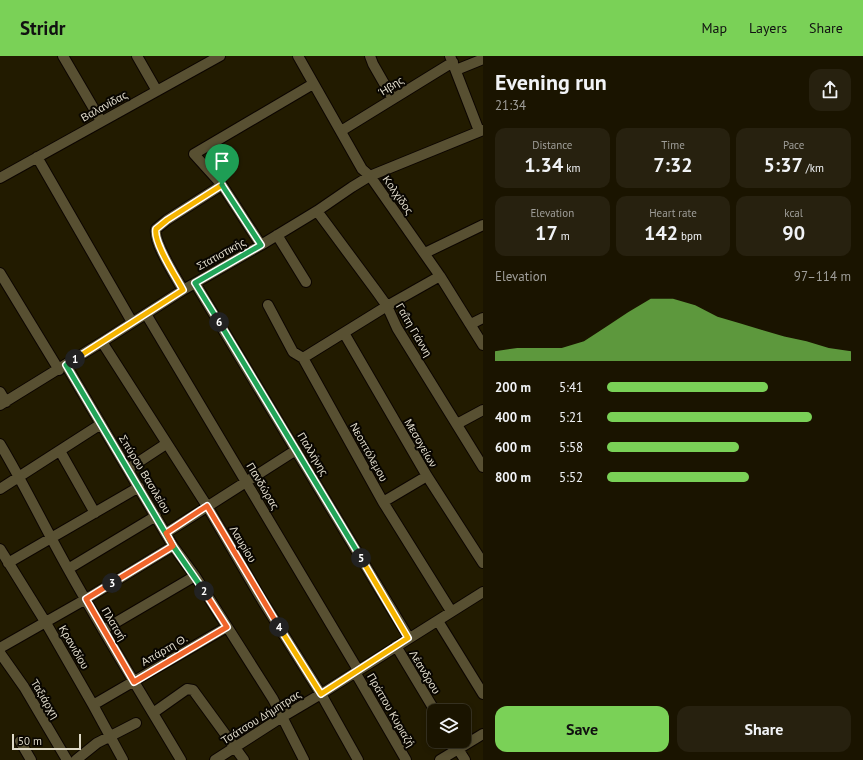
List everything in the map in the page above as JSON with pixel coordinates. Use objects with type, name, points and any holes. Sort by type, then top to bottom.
[{"type":"street","points":[[63,56],[101,121]]},
{"type":"street","points":[[137,56],[157,91]]},
{"type":"street","name":"Βαλανίδας","points":[[0,178],[220,56]]},
{"type":"street","name":"Κολχίδος","points":[[298,56],[362,169],[370,176],[425,254],[483,345]]},
{"type":"street","points":[[370,56],[393,99]]},
{"type":"street","name":"Ήβης","points":[[341,131],[453,62],[483,59]]},
{"type":"street","points":[[453,62],[481,130]]},
{"type":"street","points":[[261,245],[222,185],[194,154],[313,84]]},
{"type":"street","name":"Στατιστικής","points":[[3,403],[183,290],[317,212],[370,176],[481,130]]},
{"type":"street","points":[[38,157],[132,322]]},
{"type":"street","points":[[183,290],[162,252],[156,235],[156,229],[167,220],[222,185]]},
{"type":"street","name":"Γαΐτη Γιάννη","points":[[317,212],[387,306],[397,328],[483,467]]},
{"type":"street","points":[[425,254],[483,226]]},
{"type":"street","points":[[278,235],[306,282]]},
{"type":"street","name":"Σπύρου Βασιλείου","points":[[0,273],[101,424],[173,546],[195,576],[274,699],[304,760]]},
{"type":"street","points":[[303,358],[387,306],[440,276]]},
{"type":"street","name":"Παλλήνης","points":[[195,283],[408,638]]},
{"type":"street","name":"Νεοπτόλεμου","points":[[268,305],[293,352],[303,358],[383,502],[451,611]]},
{"type":"street","name":"Πανδώρας","points":[[146,314],[247,482],[356,671]]},
{"type":"street","points":[[471,324],[483,318]]},
{"type":"street","name":"Μεσογείων","points":[[344,333],[427,476],[483,563]]},
{"type":"street","name":"Λαυρίου","points":[[102,342],[207,506],[262,600],[321,694],[358,760]]},
{"type":"street","points":[[0,392],[3,403]]},
{"type":"street","points":[[457,424],[483,410]]},
{"type":"street","points":[[0,489],[101,424]]},
{"type":"street","name":"Πλατσή","points":[[0,444],[20,477],[26,492],[103,630],[181,760]]},
{"type":"street","points":[[128,469],[166,444]]},
{"type":"street","points":[[166,533],[296,450]]},
{"type":"street","points":[[60,451],[95,513]]},
{"type":"street","points":[[383,502],[427,476]]},
{"type":"street","points":[[8,563],[139,487]]},
{"type":"street","points":[[68,568],[156,516]]},
{"type":"street","points":[[0,648],[86,599],[173,546]]},
{"type":"street","name":"Κρανιδίου","points":[[0,549],[46,622],[123,760]]},
{"type":"street","points":[[103,630],[195,576]]},
{"type":"street","name":"Τσάτσου Δήμητρας","points":[[215,760],[408,638],[438,621],[451,611],[482,596]]},
{"type":"street","points":[[438,621],[483,694]]},
{"type":"street","name":"Απάρτη Θ.","points":[[93,705],[227,627]]},
{"type":"street","name":"Λέανδρου","points":[[396,646],[430,704]]},
{"type":"street","name":"Ταξιάρχη","points":[[0,653],[24,688],[67,760]]},
{"type":"street","name":"Πράττου Κυριαζή","points":[[356,671],[406,760]]},
{"type":"street","points":[[153,713],[176,696],[191,688],[198,695],[244,760]]},
{"type":"street","points":[[76,760],[97,743],[136,723]]},
{"type":"street","points":[[471,739],[483,734]]},
{"type":"street","points":[[20,741],[32,760]]},
{"type":"street","points":[[440,760],[453,748]]},
{"type":"street","points":[[458,748],[466,760]]},
{"type":"route","points":[[222,185],[160,224],[156,229],[155,232],[162,252],[183,290],[66,365],[173,546],[195,576],[227,627],[134,682],[86,599],[173,546],[166,533],[207,506],[262,600],[321,694],[408,638],[195,283],[261,245],[230,195],[222,185]]}]
